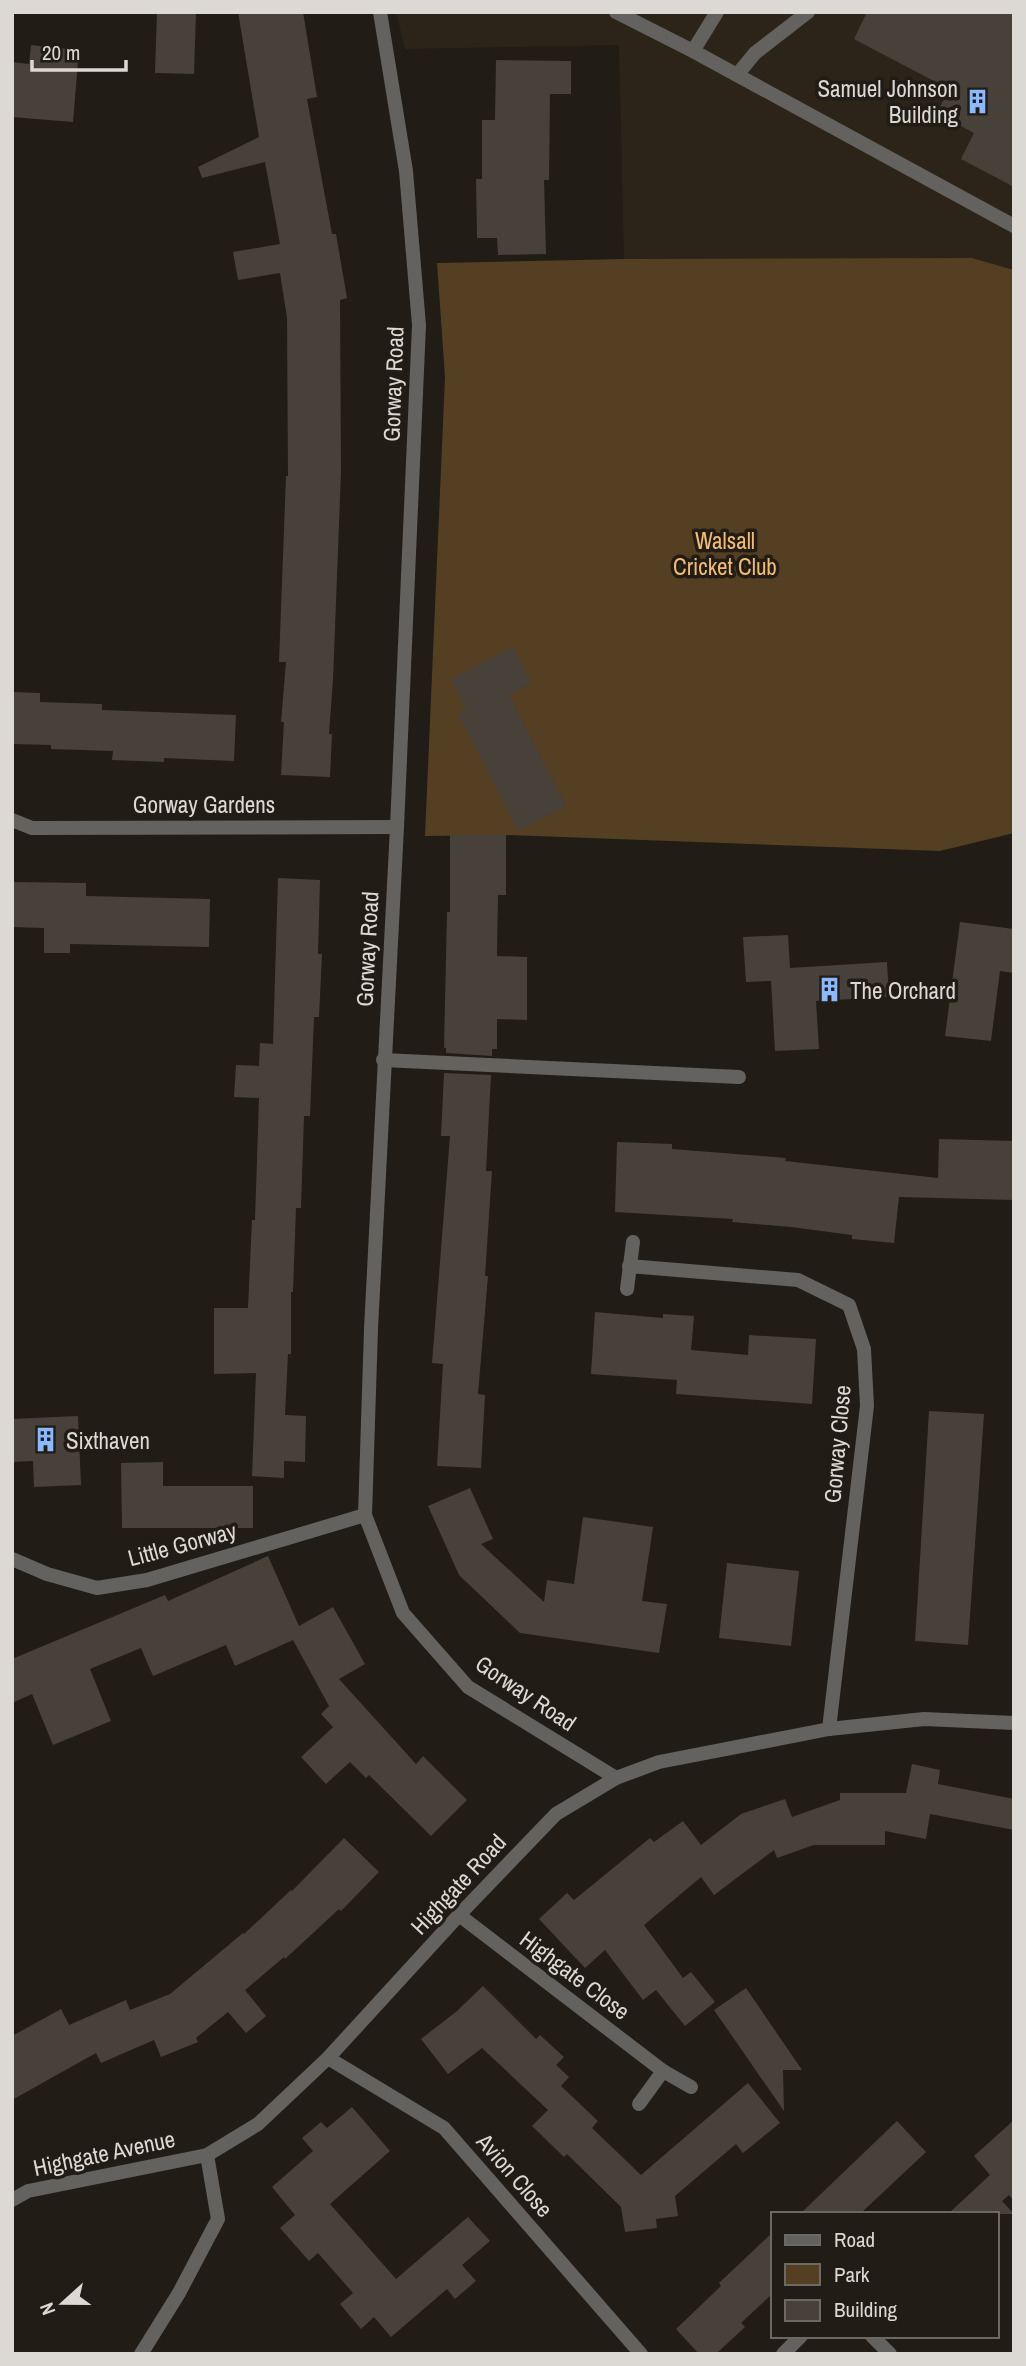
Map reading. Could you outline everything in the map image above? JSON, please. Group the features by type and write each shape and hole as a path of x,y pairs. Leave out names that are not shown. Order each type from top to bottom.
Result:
{"street":[{"name":"Gorway Road","path":"380,12 406,171 419,325 397,827 370,1329 365,1515 403,1613 468,1687 615,1778"},
{"path":"616,12 694,51 1014,226"},
{"path":"694,51 717,12"},
{"path":"737,75 755,54 808,12"},
{"name":"Gorway Gardens","path":"12,820 32,828 397,827"},
{"path":"383,1060 739,1077"},
{"path":"627,1289 633,1242"},
{"name":"Gorway Close","path":"629,1266 798,1280 849,1305 864,1349 867,1406 829,1729"},
{"name":"Little Gorway","path":"12,1559 47,1574 97,1588 147,1580 365,1515"},
{"name":"Highgate Road","path":"207,2155 258,2124 328,2058 556,1814 615,1778 659,1762 829,1729 924,1719 1014,1723"},
{"name":"Highgate Close","path":"459,1915 663,2071 691,2087"},
{"name":"Avion Close","path":"328,2058 444,2127 641,2354"},
{"path":"639,2104 663,2071"},
{"path":"141,2354 218,2219 207,2155"},
{"name":"Highgate Avenue","path":"12,2200 28,2191 207,2155"},
{"path":"783,2354 799,2338"},
{"path":"874,2338 890,2354"}],"shaded area":[{"path":"396,12 1014,12 1014,270 972,258 624,259 619,45 405,49"}],"green space":[{"name":"Walsall Cricket Club","path":"972,258 1014,270 1014,833 940,851 506,835 425,836 445,377 437,263 624,259"}],"building":[{"path":"157,12 196,12 194,74 155,73"},
{"path":"238,12 303,12 317,97 307,99 347,298 340,300 341,472 329,734 332,734 330,777 281,775 284,722 281,722 286,662 279,662 288,476 287,318 280,273 238,280 233,252 280,244 265,162 202,178 198,167 259,137"},
{"name":"Samuel Johnson Building","path":"867,12 1014,12 1014,187 961,159 974,133 937,113 949,89 854,39"},
{"path":"31,45 79,50 73,122 12,117 12,62 29,64"},
{"path":"496,60 571,61 571,94 550,94 549,180 544,180 546,254 498,255 497,238 477,238 476,179 482,179 482,120 495,120"},
{"path":"513,647 531,683 509,695 566,806 518,831 457,713 466,709 451,679"},
{"path":"12,692 40,693 40,702 102,704 102,710 236,715 234,761 164,758 164,762 112,760 113,751 51,749 51,745 12,744"},
{"path":"450,835 506,835 506,895 498,895 497,956 527,957 527,1020 497,1019 497,1049 492,1049 492,1056 446,1053 444,1048 447,912 450,912"},
{"path":"278,878 320,880 318,954 322,954 319,1017 314,1017 310,1116 304,1116 301,1208 296,1208 291,1292 291,1354 288,1354 285,1415 306,1416 305,1462 284,1461 284,1478 252,1476 256,1373 214,1374 214,1308 248,1308 252,1220 255,1220 259,1098 234,1097 236,1065 259,1066 260,1043 273,1044"},
{"path":"12,882 86,883 86,896 210,899 209,947 70,944 70,953 44,953 44,928 12,927"},
{"path":"960,922 1014,929 1014,973 1000,971 991,1041 945,1036"},
{"name":"The Orchard","path":"788,935 790,968 887,962 889,997 816,1001 819,1049 775,1051 771,981 746,982 743,937"},
{"path":"444,1073 491,1075 486,1171 492,1171 485,1276 488,1276 478,1394 485,1395 481,1468 437,1466 443,1364 432,1363 450,1136 441,1136"},
{"path":"939,1139 1014,1141 1014,1200 899,1197 894,1243 852,1239 852,1235 791,1227 732,1222 733,1219 615,1212 617,1142 672,1144 672,1149 786,1158 785,1161 938,1178"},
{"path":"595,1312 663,1318 663,1314 694,1316 691,1350 748,1355 749,1335 816,1339 812,1404 676,1394 677,1380 591,1374"},
{"path":"929,1411 984,1414 968,1645 915,1641"},
{"name":"Sixthaven","path":"78,1416 81,1485 34,1487 33,1461 12,1462 12,1419"},
{"path":"163,1462 163,1486 253,1486 253,1528 122,1528 121,1463"},
{"path":"470,1488 493,1539 481,1544 544,1602 547,1580 574,1584 583,1517 653,1527 642,1601 667,1604 659,1653 520,1633 459,1575 428,1506"},
{"path":"268,1556 299,1626 333,1607 365,1664 339,1679 416,1764 423,1756 467,1800 431,1836 369,1775 366,1778 350,1762 326,1784 301,1757 333,1727 321,1714 329,1706 293,1640 235,1666 226,1645 153,1676 141,1648 90,1669 111,1721 53,1745 32,1694 12,1703 12,1659 165,1595 168,1601"},
{"path":"727,1563 799,1571 791,1646 719,1638"},
{"path":"912,1764 940,1770 938,1784 1014,1799 1014,1830 930,1814 926,1839 885,1831 885,1845 814,1845 777,1858 774,1850 714,1895 701,1877 644,1925 683,1978 691,1972 715,2002 685,2026 656,1990 643,2000 605,1950 585,1968 539,1919 567,1893 574,1900 650,1838 654,1842 683,1821 701,1845 741,1814 785,1799 792,1817 840,1800 840,1793 906,1793"},
{"path":"344,1838 379,1872 341,1911 339,1909 285,1959 284,1957 245,1990 266,2016 246,2033 228,2012 196,2038 198,2042 161,2057 154,2040 101,2063 96,2053 12,2100 12,2036 61,2009 69,2025 126,2000 130,2010 170,1994 292,1891"},
{"path":"483,1986 536,2039 540,2035 564,2057 556,2065 569,2077 561,2086 598,2121 592,2128 641,2175 748,2083 780,2123 743,2153 736,2144 675,2196 678,2216 656,2219 657,2228 625,2232 621,2207 567,2154 564,2157 532,2126 548,2110 482,2048 448,2074 421,2039 457,2011"},
{"path":"746,1988 802,2070 783,2070 784,2111 714,2010"},
{"path":"352,2107 390,2151 330,2204 396,2279 468,2217 490,2241 462,2265 476,2281 455,2299 447,2289 391,2337 374,2317 361,2329 340,2304 353,2293 318,2253 309,2261 280,2228 295,2215 272,2187 313,2151 302,2138 321,2122 327,2128"},
{"path":"1014,2120 1014,2201 1009,2195 1002,2201 1014,2214 950,2212 990,2175 974,2156"},
{"path":"897,2121 926,2152 862,2212 802,2212"},
{"path":"771,2234 771,2295 741,2323 745,2327 716,2354 699,2354 676,2329 721,2286 719,2283"}],"place":[{"name":"Samuel Johnson Building","path":"978,101"},
{"name":"The Orchard","path":"830,990"},
{"name":"Sixthaven","path":"46,1440"}]}
